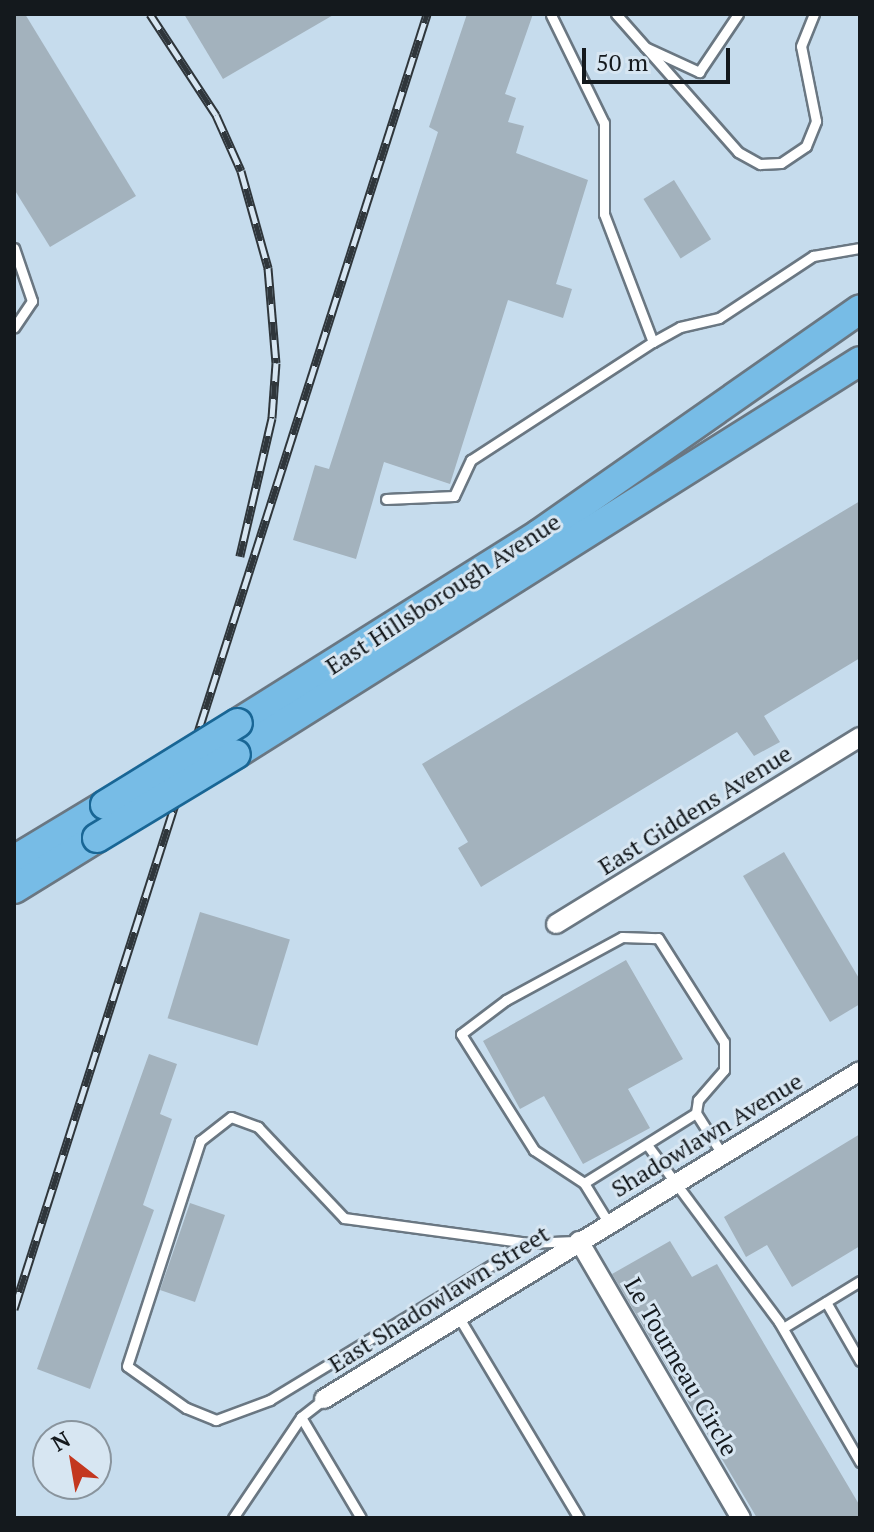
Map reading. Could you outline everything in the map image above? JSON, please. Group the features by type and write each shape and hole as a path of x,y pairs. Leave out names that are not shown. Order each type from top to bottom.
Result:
{"main road":[{"name":"East Hillsborough Avenue","path":"14,860 527,542 860,309"},
{"name":"East Hillsborough Avenue","path":"14,889 236,754 860,361"}],"street":[{"name":"East Giddens Avenue","path":"556,924 860,737"},
{"name":"Shadowlawn Avenue","path":"579,1241 860,1071"},
{"name":"East Shadowlawn Street","path":"324,1399 579,1241"},
{"name":"Le Tourneau Circle","path":"579,1241 741,1518"}],"lane":[{"path":"616,14 638,44 738,152 760,164 781,163 806,146 816,121 801,46 814,14"},
{"path":"638,44 699,72 738,14"},
{"path":"551,15 604,123 604,214 653,342"},
{"path":"14,248 32,301 14,328"},
{"path":"386,499 454,496 471,460 653,342 680,327 719,318 813,256 860,248"},
{"path":"608,1222 584,1183 534,1150 461,1034 506,1000 622,937 658,938 724,1042 724,1070 698,1100 696,1113 722,1154"},
{"path":"584,1183 648,1146 696,1113"},
{"path":"528,1243 270,1400 216,1420 186,1408 127,1366 200,1141 231,1117 258,1127 344,1218 528,1243 579,1241"},
{"path":"648,1146 783,1328 860,1462"},
{"path":"783,1328 860,1281"},
{"path":"826,1302 860,1361"},
{"path":"458,1316 579,1518"},
{"path":"233,1518 301,1417 324,1399"},
{"path":"301,1417 361,1518"}],"shaded area":[{"path":"14,14 860,14 860,1518 14,1518"}],"building":[{"path":"14,14 25,14 136,196 50,247 14,189"},
{"path":"184,14 335,14 223,79"},
{"path":"467,14 533,14 505,94 516,98 508,122 524,126 516,153 588,180 556,284 572,289 563,318 508,300 450,484 384,462 356,559 293,540 315,465 329,469 438,132 429,127"},
{"path":"674,180 711,239 681,258 643,199"},
{"path":"860,501 860,658 764,716 780,742 754,756 737,732 481,887 458,848 468,842 422,764"},
{"path":"784,852 860,980 860,1004 830,1022 743,876"},
{"path":"200,912 290,939 257,1046 168,1018"},
{"path":"626,960 683,1059 628,1089 650,1128 583,1164 544,1096 520,1109 483,1041"},
{"path":"149,1054 177,1064 160,1114 172,1119 143,1205 154,1210 90,1389 37,1369"},
{"path":"860,1134 860,1246 792,1287 767,1245 746,1257 724,1217"},
{"path":"190,1203 225,1215 195,1302 160,1290"},
{"path":"670,1241 692,1277 717,1264 860,1506 860,1518 757,1518 612,1274"}],"railway":[{"path":"150,14 216,115 241,171 268,268 276,363 272,418 240,556"},
{"path":"14,1309 427,14"}]}
